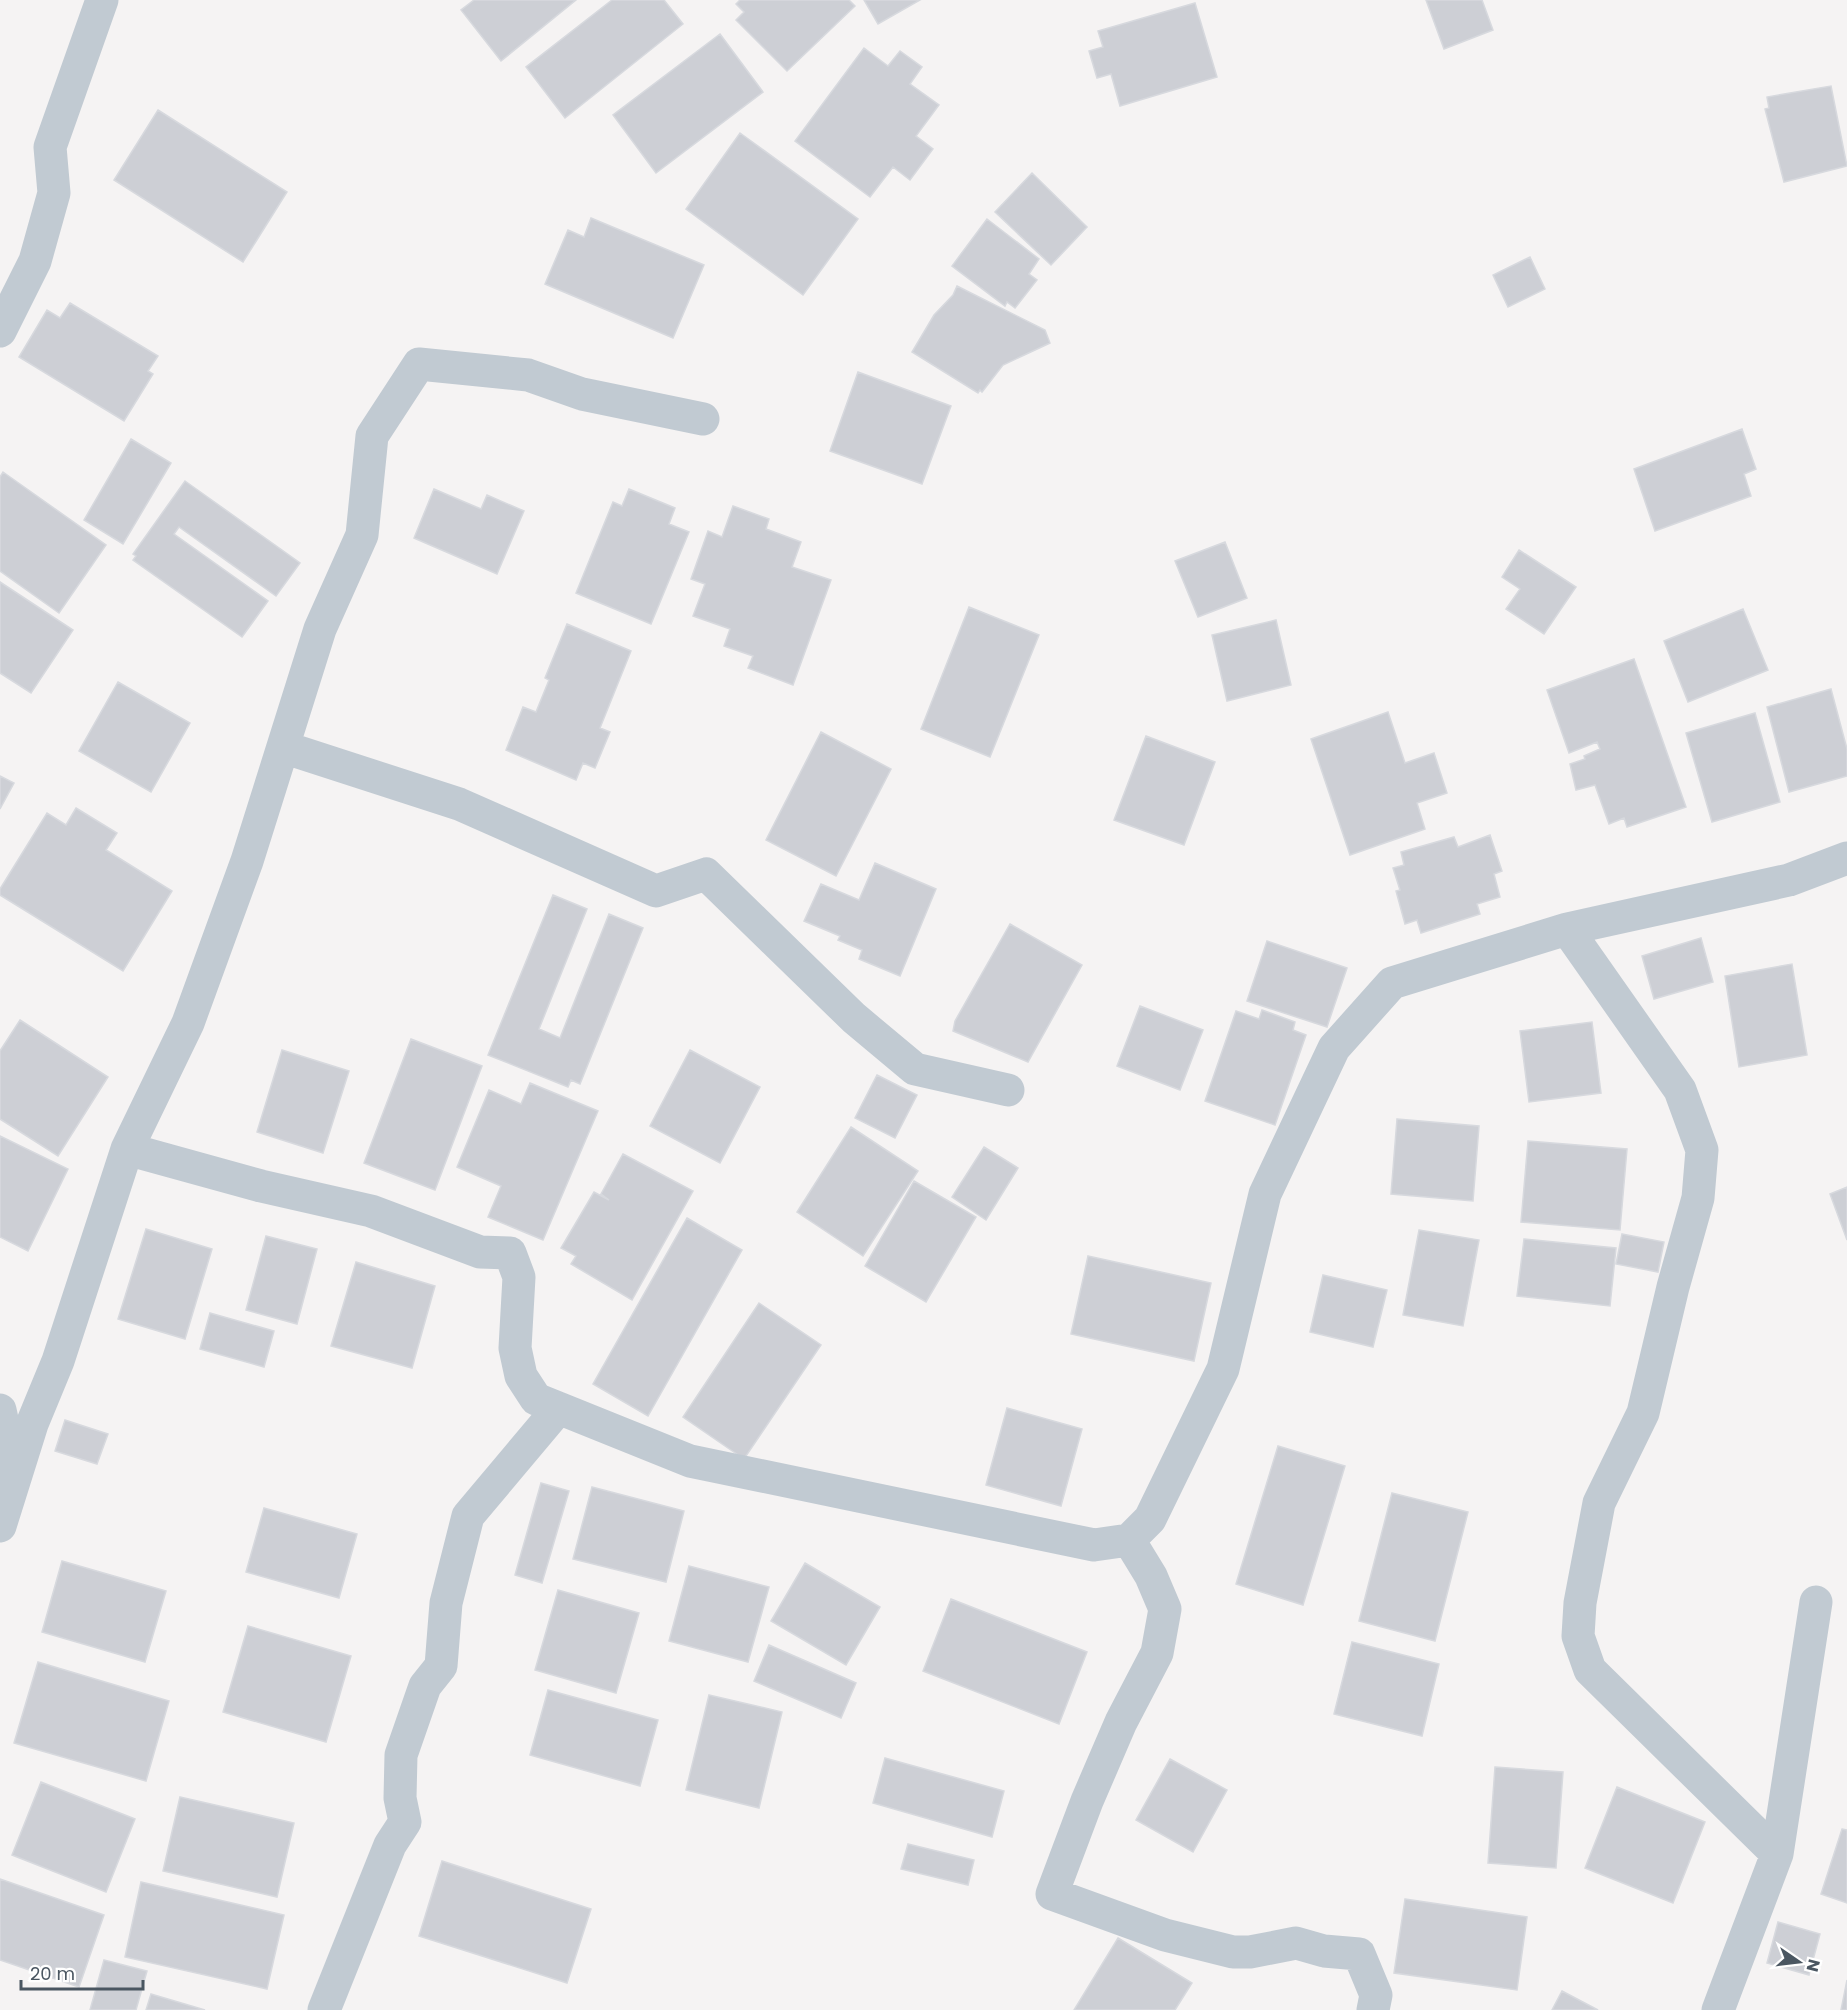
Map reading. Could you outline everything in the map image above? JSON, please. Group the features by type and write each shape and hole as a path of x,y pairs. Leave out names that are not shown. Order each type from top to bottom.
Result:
{"street":[{"path":"0,331 34,261 54,193 50,147 102,0"},
{"path":"0,1526 32,1424 58,1361 127,1149 188,1023 247,861 320,629 362,535 372,436 419,364 528,375 582,394 703,419"},
{"path":"283,747 459,804 656,891 706,874 855,1018 915,1069 1008,1090"},
{"path":"127,1149 261,1185 371,1211 480,1252 510,1252 519,1277 515,1348 521,1376 536,1400 690,1461 1094,1545 1129,1540 1150,1519 1223,1369 1265,1194 1334,1048 1392,983 1567,929 1789,880 1847,858"},
{"path":"1567,929 1680,1090 1702,1150 1698,1198 1642,1413 1599,1503 1580,1603 1578,1636 1590,1670 1777,1854"},
{"path":"324,2010 390,1845 405,1822 400,1798 401,1755 424,1686 441,1666 446,1603 468,1516 558,1409"},
{"path":"0,1410 15,1480"},
{"path":"1129,1540 1151,1576 1165,1609 1157,1653 1117,1731 1070,1844 1052,1894 1165,1935 1233,1952 1250,1952 1296,1943 1324,1951 1359,1954 1376,1995 1373,2010"},
{"path":"1718,2010 1777,1854 1816,1602"}],"building":[{"path":"474,0 576,0 501,61 461,10"},
{"path":"612,0 664,0 683,24 565,118 526,67"},
{"path":"740,0 849,0 855,6 787,71 736,20 744,12 736,4"},
{"path":"864,0 920,0 878,24"},
{"path":"1426,0 1482,0 1493,30 1444,49"},
{"path":"1195,3 1217,77 1120,106 1111,74 1097,78 1089,51 1103,47 1098,31"},
{"path":"720,34 763,92 656,173 613,115"},
{"path":"864,48 888,66 900,51 922,67 910,84 939,105 916,136 933,149 910,180 893,167 870,197 795,141"},
{"path":"1831,86 1847,166 1784,182 1765,109 1769,108 1767,97"},
{"path":"158,110 287,192 243,262 114,180"},
{"path":"740,133 858,219 803,295 686,209"},
{"path":"1032,173 1087,227 1051,265 995,212"},
{"path":"591,218 704,265 673,338 545,284 568,230 584,237"},
{"path":"987,219 1039,259 1029,274 1037,280 1015,308 1007,302 1005,306 952,266"},
{"path":"1530,257 1545,289 1508,307 1493,275"},
{"path":"957,286 1045,330 1050,343 1003,365 982,392 980,390 978,393 912,352 934,315 953,295"},
{"path":"70,303 158,356 148,371 153,374 124,421 19,357 47,310 60,318"},
{"path":"858,372 951,406 922,484 830,451"},
{"path":"1742,429 1756,469 1744,474 1751,496 1655,531 1634,469"},
{"path":"131,439 171,463 123,544 84,520"},
{"path":"3,472 106,545 59,613 0,571 0,477"},
{"path":"185,481 300,563 276,596 179,527 174,534 268,601 242,637 133,560 136,556 133,554"},
{"path":"434,489 481,509 487,495 524,511 497,574 414,538"},
{"path":"629,489 675,508 669,524 689,532 651,624 576,593 613,502 622,506"},
{"path":"733,506 769,519 766,529 801,542 792,567 831,580 793,685 748,668 753,656 724,646 730,629 693,616 705,584 691,579 708,531 722,537"},
{"path":"1225,542 1247,598 1198,617 1175,561"},
{"path":"1519,550 1576,587 1544,634 1506,609 1520,589 1502,577"},
{"path":"0,582 73,630 31,693 0,673"},
{"path":"969,607 1039,635 990,757 921,729"},
{"path":"1743,609 1768,670 1688,702 1664,641"},
{"path":"1276,620 1291,685 1227,701 1212,635"},
{"path":"567,624 631,651 600,728 610,732 595,768 583,763 576,780 506,750 523,707 536,712 549,680 545,678"},
{"path":"1634,659 1686,807 1627,827 1624,818 1609,824 1595,785 1576,790 1570,764 1585,759 1584,756 1600,749 1597,742 1569,753 1547,690"},
{"path":"118,682 190,723 151,792 79,751"},
{"path":"1831,689 1847,749 1847,776 1789,792 1767,707"},
{"path":"1388,712 1405,763 1434,753 1447,793 1417,803 1425,829 1350,855 1311,739"},
{"path":"1755,713 1780,802 1712,822 1686,733"},
{"path":"821,732 891,769 836,876 766,840"},
{"path":"1146,736 1215,762 1184,845 1114,820"},
{"path":"0,776 14,783 0,809"},
{"path":"76,808 117,833 106,850 172,891 123,971 0,895 0,889 47,813 66,825"},
{"path":"1490,835 1502,871 1494,874 1500,897 1477,904 1480,914 1421,933 1417,920 1405,924 1396,891 1400,890 1393,868 1404,865 1401,852 1454,837 1458,847"},
{"path":"875,863 936,889 900,976 859,959 862,950 838,940 840,936 804,921 821,884 859,900"},
{"path":"553,895 587,909 539,1029 560,1038 609,914 643,928 580,1084 571,1080 568,1087 488,1055"},
{"path":"1010,924 1082,965 1028,1062 953,1031 955,1021"},
{"path":"1701,938 1713,982 1654,999 1642,956"},
{"path":"1267,941 1347,968 1327,1027 1247,1001"},
{"path":"1792,964 1807,1055 1739,1067 1725,976"},
{"path":"1140,1006 1203,1030 1180,1090 1117,1066"},
{"path":"1262,1010 1295,1022 1293,1030 1306,1035 1275,1125 1205,1101 1236,1011 1259,1019"},
{"path":"20,1020 108,1077 58,1156 0,1119 0,1051"},
{"path":"1592,1022 1601,1093 1529,1102 1520,1031"},
{"path":"411,1039 482,1066 435,1190 364,1163"},
{"path":"282,1050 349,1071 323,1153 257,1132"},
{"path":"690,1050 760,1087 720,1163 650,1126"},
{"path":"877,1075 917,1095 895,1138 855,1118"},
{"path":"530,1083 598,1111 543,1240 488,1217 501,1186 457,1167 489,1090 521,1104"},
{"path":"1397,1119 1479,1126 1473,1201 1391,1194"},
{"path":"851,1127 918,1171 863,1256 797,1212"},
{"path":"0,1136 68,1169 28,1251 0,1237"},
{"path":"1528,1141 1627,1149 1620,1230 1521,1222"},
{"path":"984,1147 1018,1168 986,1220 952,1197"},
{"path":"623,1154 693,1191 632,1300 571,1264 576,1256 561,1248 594,1192 609,1200 601,1194"},
{"path":"914,1181 976,1217 926,1302 865,1266"},
{"path":"1847,1187 1847,1240 1830,1194"},
{"path":"687,1218 742,1250 648,1416 593,1384"},
{"path":"146,1229 212,1249 185,1339 118,1319"},
{"path":"1419,1230 1479,1240 1463,1326 1403,1315"},
{"path":"1622,1234 1664,1242 1658,1272 1616,1264"},
{"path":"266,1236 317,1249 297,1324 246,1310"},
{"path":"1524,1239 1616,1248 1610,1306 1517,1296"},
{"path":"1088,1256 1211,1283 1194,1361 1071,1334"},
{"path":"356,1262 435,1286 412,1368 331,1346"},
{"path":"1323,1275 1387,1290 1373,1347 1310,1332"},
{"path":"759,1303 821,1345 744,1459 683,1417"},
{"path":"210,1313 274,1331 264,1367 200,1349"},
{"path":"1007,1408 1082,1429 1061,1506 986,1485"},
{"path":"65,1420 108,1434 97,1464 55,1451"},
{"path":"1278,1446 1345,1466 1303,1605 1236,1584"},
{"path":"541,1483 569,1491 542,1583 515,1575"},
{"path":"592,1487 684,1511 666,1582 573,1559"},
{"path":"1392,1493 1468,1512 1435,1641 1359,1621"},
{"path":"264,1508 357,1534 339,1598 246,1572"},
{"path":"62,1561 166,1591 145,1662 42,1632"},
{"path":"805,1563 880,1607 846,1665 771,1621"},
{"path":"689,1566 769,1587 748,1662 669,1641"},
{"path":"558,1590 639,1613 616,1693 535,1670"},
{"path":"951,1599 1087,1652 1059,1724 923,1671"},
{"path":"248,1626 351,1656 326,1742 223,1712"},
{"path":"1352,1642 1439,1664 1422,1736 1334,1714"},
{"path":"769,1645 856,1683 841,1718 754,1681"},
{"path":"38,1662 169,1701 146,1781 14,1743"},
{"path":"548,1690 658,1720 640,1786 530,1755"},
{"path":"709,1695 782,1712 759,1808 686,1790"},
{"path":"885,1758 1004,1791 992,1837 873,1803"},
{"path":"1170,1759 1227,1790 1193,1852 1136,1820"},
{"path":"1495,1767 1563,1772 1556,1868 1488,1863"},
{"path":"41,1782 135,1819 106,1892 12,1855"},
{"path":"1617,1787 1705,1822 1673,1903 1585,1868"},
{"path":"180,1797 294,1823 277,1897 163,1871"},
{"path":"1842,1829 1847,1830 1847,1903 1821,1894"},
{"path":"908,1844 974,1860 968,1885 901,1869"},
{"path":"442,1861 591,1909 567,1983 419,1936"},
{"path":"0,1879 104,1915 79,1987 0,1960"},
{"path":"141,1882 284,1915 267,1989 125,1957"},
{"path":"1405,1899 1527,1917 1517,1990 1394,1973"},
{"path":"1778,1922 1820,1934 1809,1975 1767,1963"},
{"path":"1118,1938 1192,1983 1175,2010 1074,2010"},
{"path":"104,1960 147,1971 136,2010 90,2010"},
{"path":"1847,1980 1847,2010 1841,2010"},
{"path":"1562,1991 1598,2010 1552,2010"},
{"path":"151,1994 205,2010 146,2010"}]}
